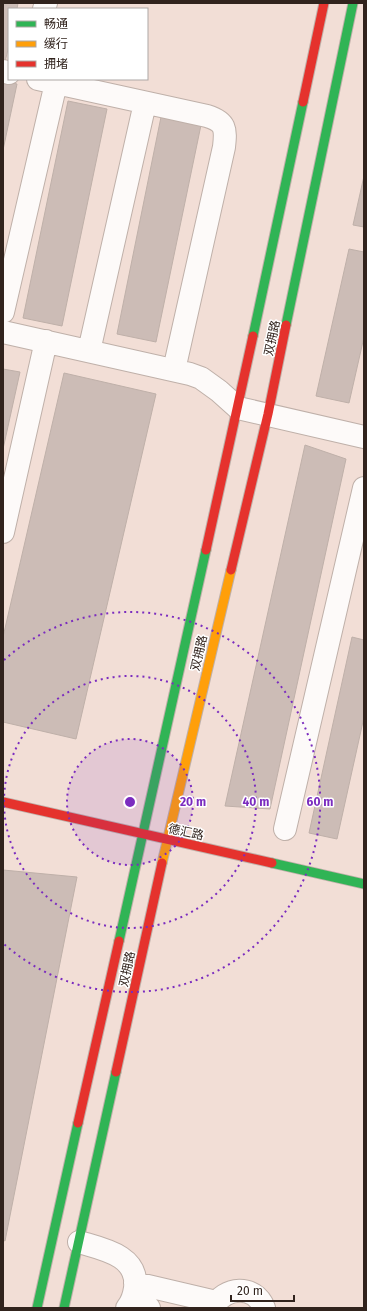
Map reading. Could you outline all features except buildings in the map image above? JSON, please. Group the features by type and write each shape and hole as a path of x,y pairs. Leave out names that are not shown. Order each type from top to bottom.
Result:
{"main road":[{"name":"双拥路","path":"37,1308 144,835 238,408 324,3"},
{"name":"双拥路","path":"64,1308 167,841 268,414 353,3"},
{"name":"德汇路","path":"3,802 167,841 364,884"}],"street":[{"path":"3,312 47,81 217,119 224,126 226,132 224,147 174,370"},
{"path":"89,351 145,103"},
{"path":"3,332 174,370 201,378 219,391 238,408 364,437"},
{"path":"3,532 46,341"},
{"path":"285,829 364,488"},
{"path":"79,1242 113,1252 124,1259 134,1274 136,1307"},
{"path":"135,1283 215,1305 226,1293 240,1290 253,1294 258,1298 264,1308"}],"traffic: fast":[{"path":"286,325 353,3"},
{"path":"253,336 303,102"},
{"path":"119,941 206,550"},
{"path":"272,863 364,884"},
{"path":"64,1308 116,1072"},
{"path":"37,1308 78,1123"}],"traffic: slow":[{"path":"162,863 231,570"}],"traffic: jam":[{"path":"303,102 324,3"},
{"path":"231,570 268,414 286,325"},
{"path":"206,550 253,336"},
{"path":"3,802 272,863"},
{"path":"116,1072 162,863"},
{"path":"78,1123 119,941"}]}
